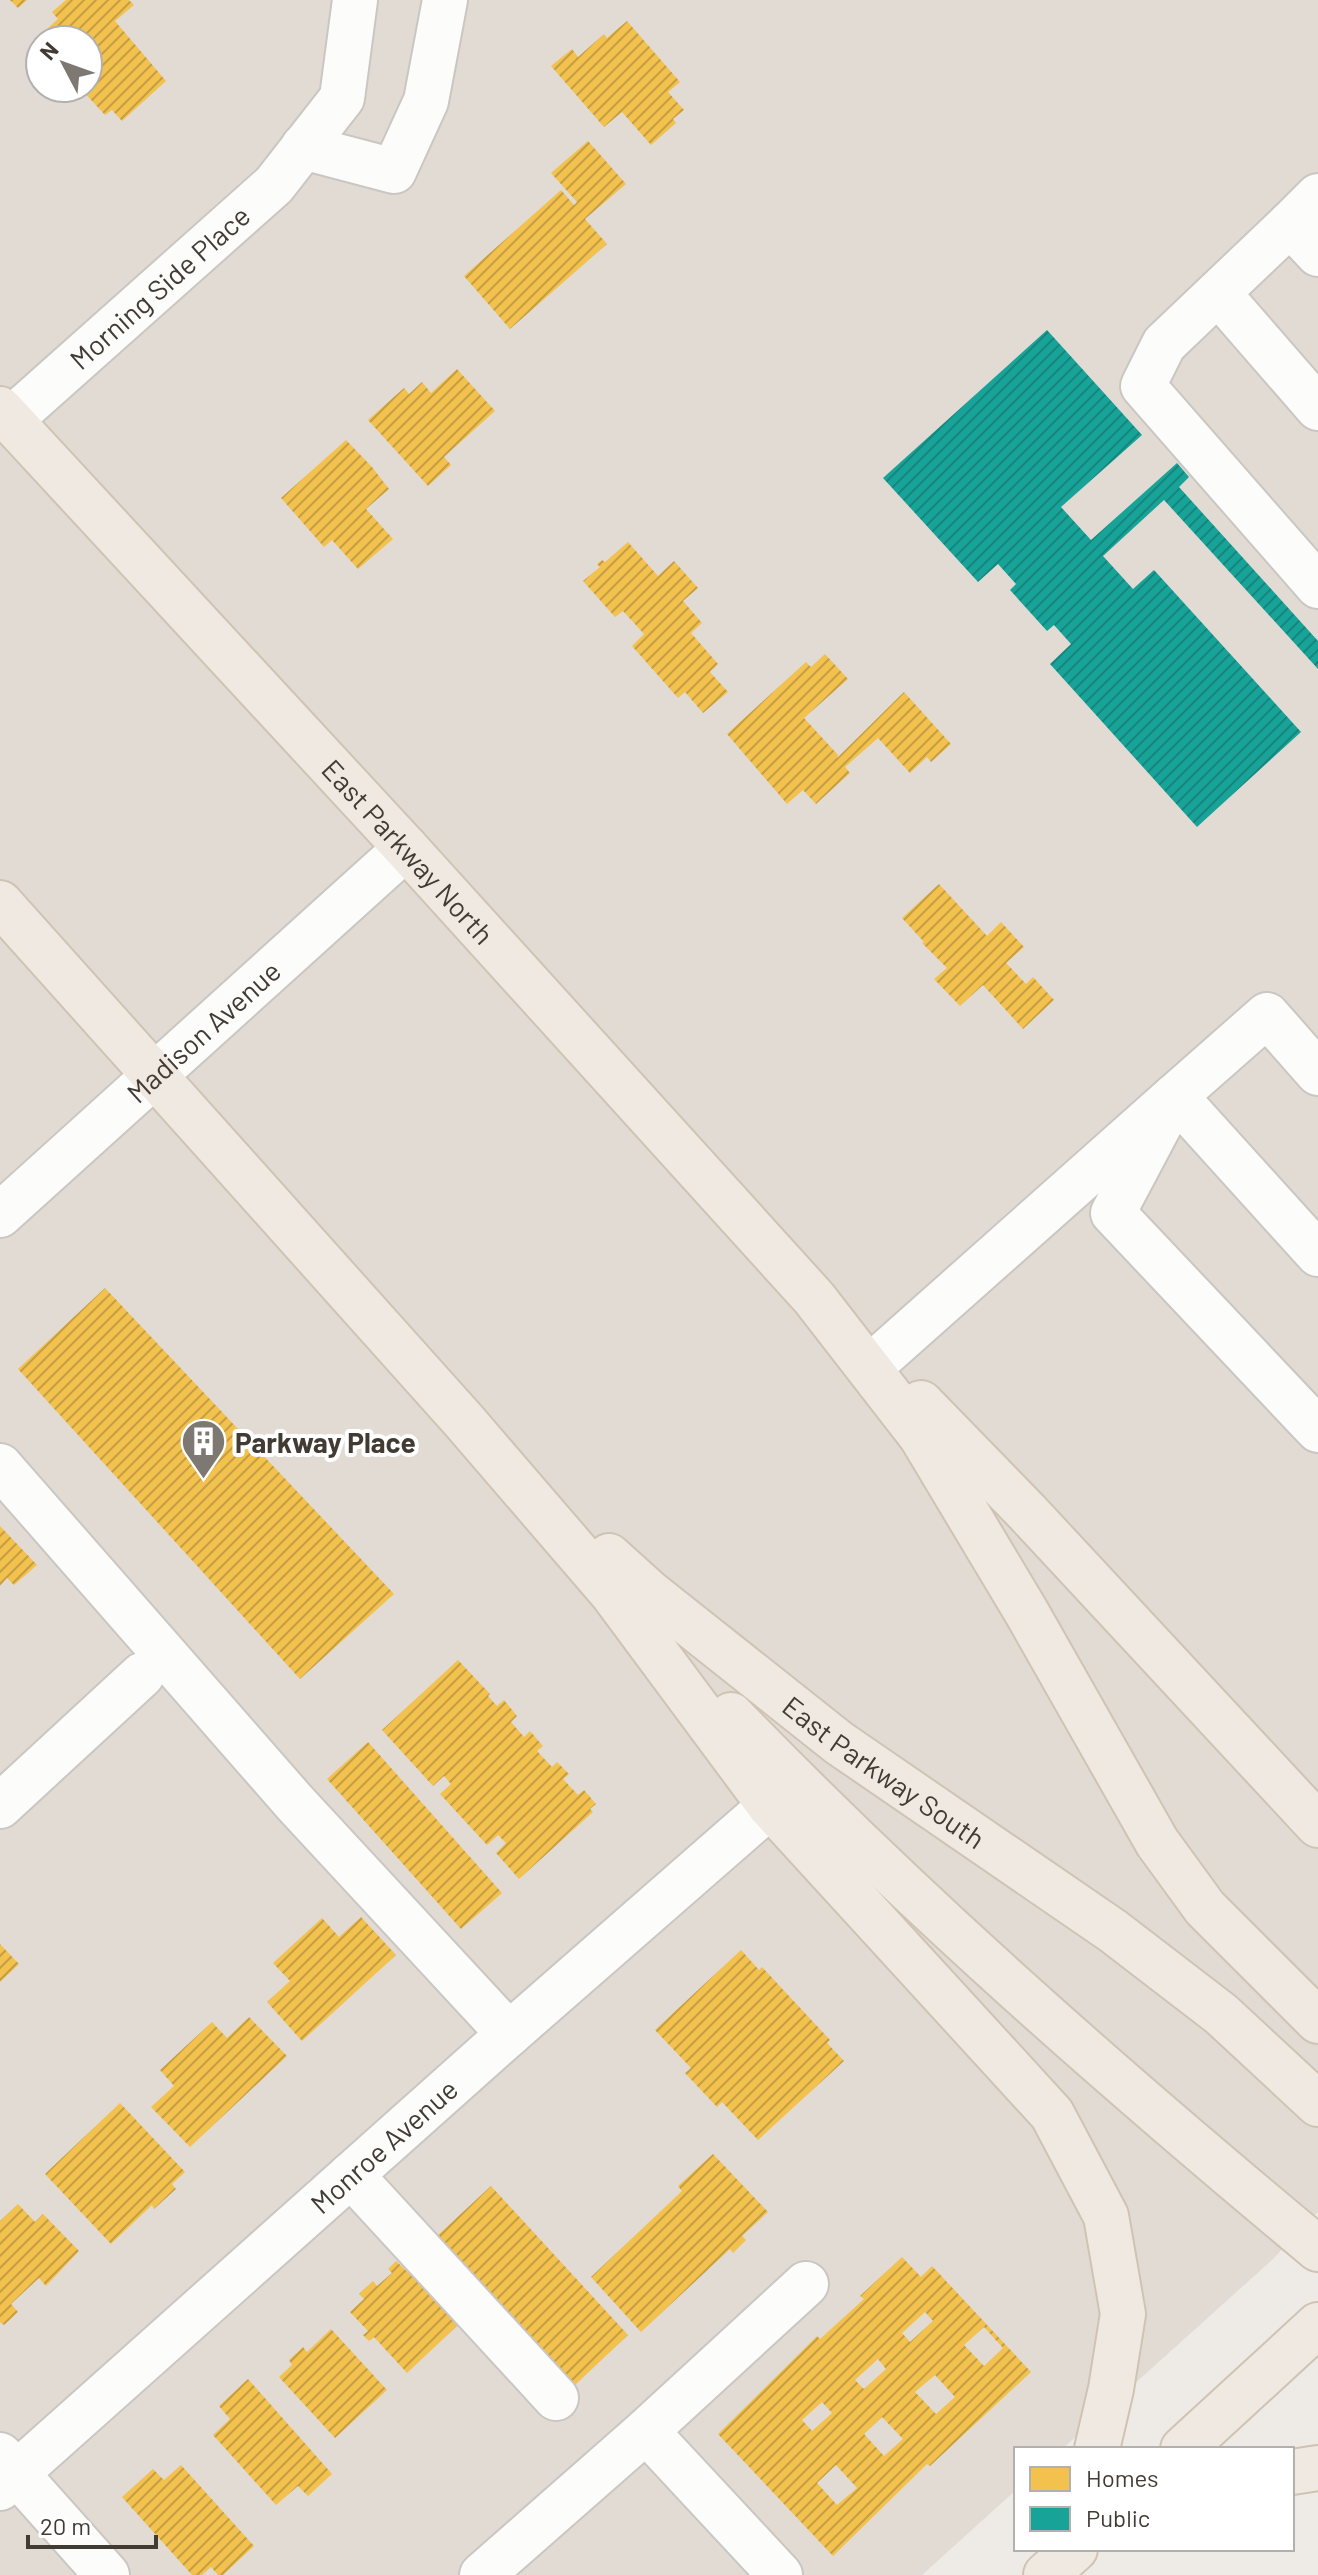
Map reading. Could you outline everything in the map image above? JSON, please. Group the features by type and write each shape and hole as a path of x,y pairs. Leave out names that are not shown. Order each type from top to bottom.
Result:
{"main road":[{"name":"East Parkway North","path":"5,414 406,848 814,1298"},
{"path":"0,903 464,1421 612,1593 783,1769 968,1944 1176,2130 1318,2249"},
{"path":"814,1298 879,1359 1027,1512 1312,1816"},
{"path":"814,1298 921,1436 1027,1613 1157,1842 1205,1908 1318,2021"},
{"name":"East Parkway South","path":"464,1421 650,1593 839,1743 1113,1931 1221,2014 1318,2104"},
{"path":"612,1593 770,1806 1052,2114 1106,2216 1123,2314 1097,2447"},
{"path":"1185,2447 1318,2325"},
{"path":"1294,2472 1318,2468"},
{"path":"1044,2575 1053,2551"},
{"path":"1044,2575 1073,2551"}],"street":[{"name":"Morning Side Place","path":"5,414 274,185 342,98 355,0"},
{"path":"303,147 394,171 426,101 445,0"},
{"path":"1309,225 1218,293 1164,344 1143,386 1318,586"},
{"path":"1218,293 1318,408"},
{"name":"Madison Avenue","path":"0,1215 406,848"},
{"path":"879,1359 1267,1015 1318,1073"},
{"path":"1175,1096 1318,1254"},
{"path":"1175,1096 1113,1213 1318,1430"},
{"path":"0,1466 295,1803 509,2034"},
{"path":"0,1806 142,1675"},
{"name":"Monroe Avenue","path":"6,2472 351,2175 770,1806"},
{"path":"351,2175 556,2398"},
{"path":"482,2575 646,2431 806,2284"},
{"path":"646,2431 780,2575"},
{"path":"6,2472 107,2575"}],"shaded area":[{"path":"0,0 1318,0 1318,2212 1272,2260 1064,2447 1014,2447 1014,2492 922,2575 0,2575"}],"building: Homes":[{"path":"10,0 27,0 18,8"},
{"path":"66,0 129,0 134,5 115,21 166,81 122,121 112,110 105,115 95,104 104,104 104,24 53,24 58,19 52,12"},
{"path":"627,21 680,82 668,92 684,110 673,119 676,123 651,145 622,112 604,127 551,66 572,49 578,57 604,34 607,38"},
{"path":"588,141 626,184 585,219 607,244 510,329 464,276 561,190 574,205 577,202 551,173"},
{"path":"457,369 495,411 444,457 451,465 428,486 368,420 404,388 409,394 422,382 431,393"},
{"path":"346,440 389,489 366,509 393,539 358,569 332,540 324,547 281,498"},
{"path":"628,542 658,576 674,561 698,588 683,601 702,623 691,633 718,664 710,672 728,692 703,713 685,692 678,698 632,646 644,634 623,611 615,617 583,581 600,567 597,564 602,560 605,562"},
{"path":"825,654 848,679 804,718 838,755 837,758 904,692 951,744 931,762 927,757 910,773 878,738 845,767 850,773 816,804 803,790 787,804 727,734 806,662 811,667"},
{"path":"939,884 987,936 1001,922 1024,947 1006,963 1026,984 1033,977 1054,1000 1023,1029 983,985 960,1006 934,979 947,968 902,918"},
{"name":"Parkway Place","path":"105,1288 394,1594 300,1679 18,1369"},
{"path":"0,1526 37,1565 14,1585 7,1578 0,1586"},
{"path":"458,1660 490,1694 488,1696 497,1706 504,1700 517,1716 511,1722 524,1737 530,1731 543,1746 537,1751 552,1767 557,1762 569,1774 563,1779 578,1795 584,1790 596,1804 590,1809 593,1812 519,1879 496,1853 506,1843 498,1835 487,1845 440,1794 451,1784 444,1776 433,1786 382,1730"},
{"path":"368,1742 502,1893 461,1929 327,1779"},
{"path":"361,1917 396,1955 302,2041 267,2002 290,1981 273,1963 322,1918 339,1937"},
{"path":"0,1944 19,1964 0,1982"},
{"path":"741,1950 759,1970 762,1967 830,2040 827,2043 844,2061 758,2140 722,2102 717,2107 685,2073 691,2068 655,2030"},
{"path":"249,2017 287,2056 190,2147 151,2107 174,2086 160,2070 212,2022 227,2038"},
{"path":"120,2103 185,2172 172,2184 176,2189 154,2209 152,2205 111,2244 45,2174"},
{"path":"713,2154 768,2212 742,2236 746,2240 733,2253 730,2249 641,2332 591,2277 682,2191 678,2186"},
{"path":"491,2186 628,2335 575,2385 437,2236"},
{"path":"18,2204 35,2222 43,2214 79,2251 46,2286 39,2278 11,2304 18,2312 4,2325 0,2322 0,2221"},
{"path":"902,2257 921,2277 932,2266 1031,2372 930,2466 927,2464 833,2556 718,2434 817,2336 820,2339 864,2299 860,2296","holes":["925,2312 933,2321 910,2342 902,2333","984,2327 1003,2348 984,2366 964,2345","878,2359 886,2369 864,2389 855,2380","935,2375 955,2397 936,2414 915,2392","822,2402 832,2413 812,2431 802,2420","882,2417 903,2439 884,2456 864,2434","836,2465 857,2488 837,2505 817,2483"]},
{"path":"396,2261 420,2284 424,2280 429,2285 424,2289 458,2325 407,2373 374,2337 369,2341 363,2335 368,2331 350,2312 364,2299 359,2294 373,2281 377,2286 392,2273 388,2269"},
{"path":"331,2329 387,2390 335,2438 279,2377 292,2365 289,2360 303,2347 307,2352"},
{"path":"248,2379 332,2474 308,2496 298,2486 276,2505 213,2435 230,2419 219,2406"},
{"path":"181,2465 254,2546 223,2575 218,2575 211,2567 202,2575 192,2575 122,2497 153,2469 164,2480"}],"building: Public":[{"path":"1047,330 1142,435 1061,507 1091,540 1177,463 1189,477 1179,487 1318,641 1318,669 1164,500 1103,556 1133,589 1154,570 1301,732 1197,827 1050,664 1071,644 1054,625 1047,631 1010,590 1016,584 998,564 978,582 883,478"}],"place":[{"name":"Parkway Place","path":"204,1481"}]}
